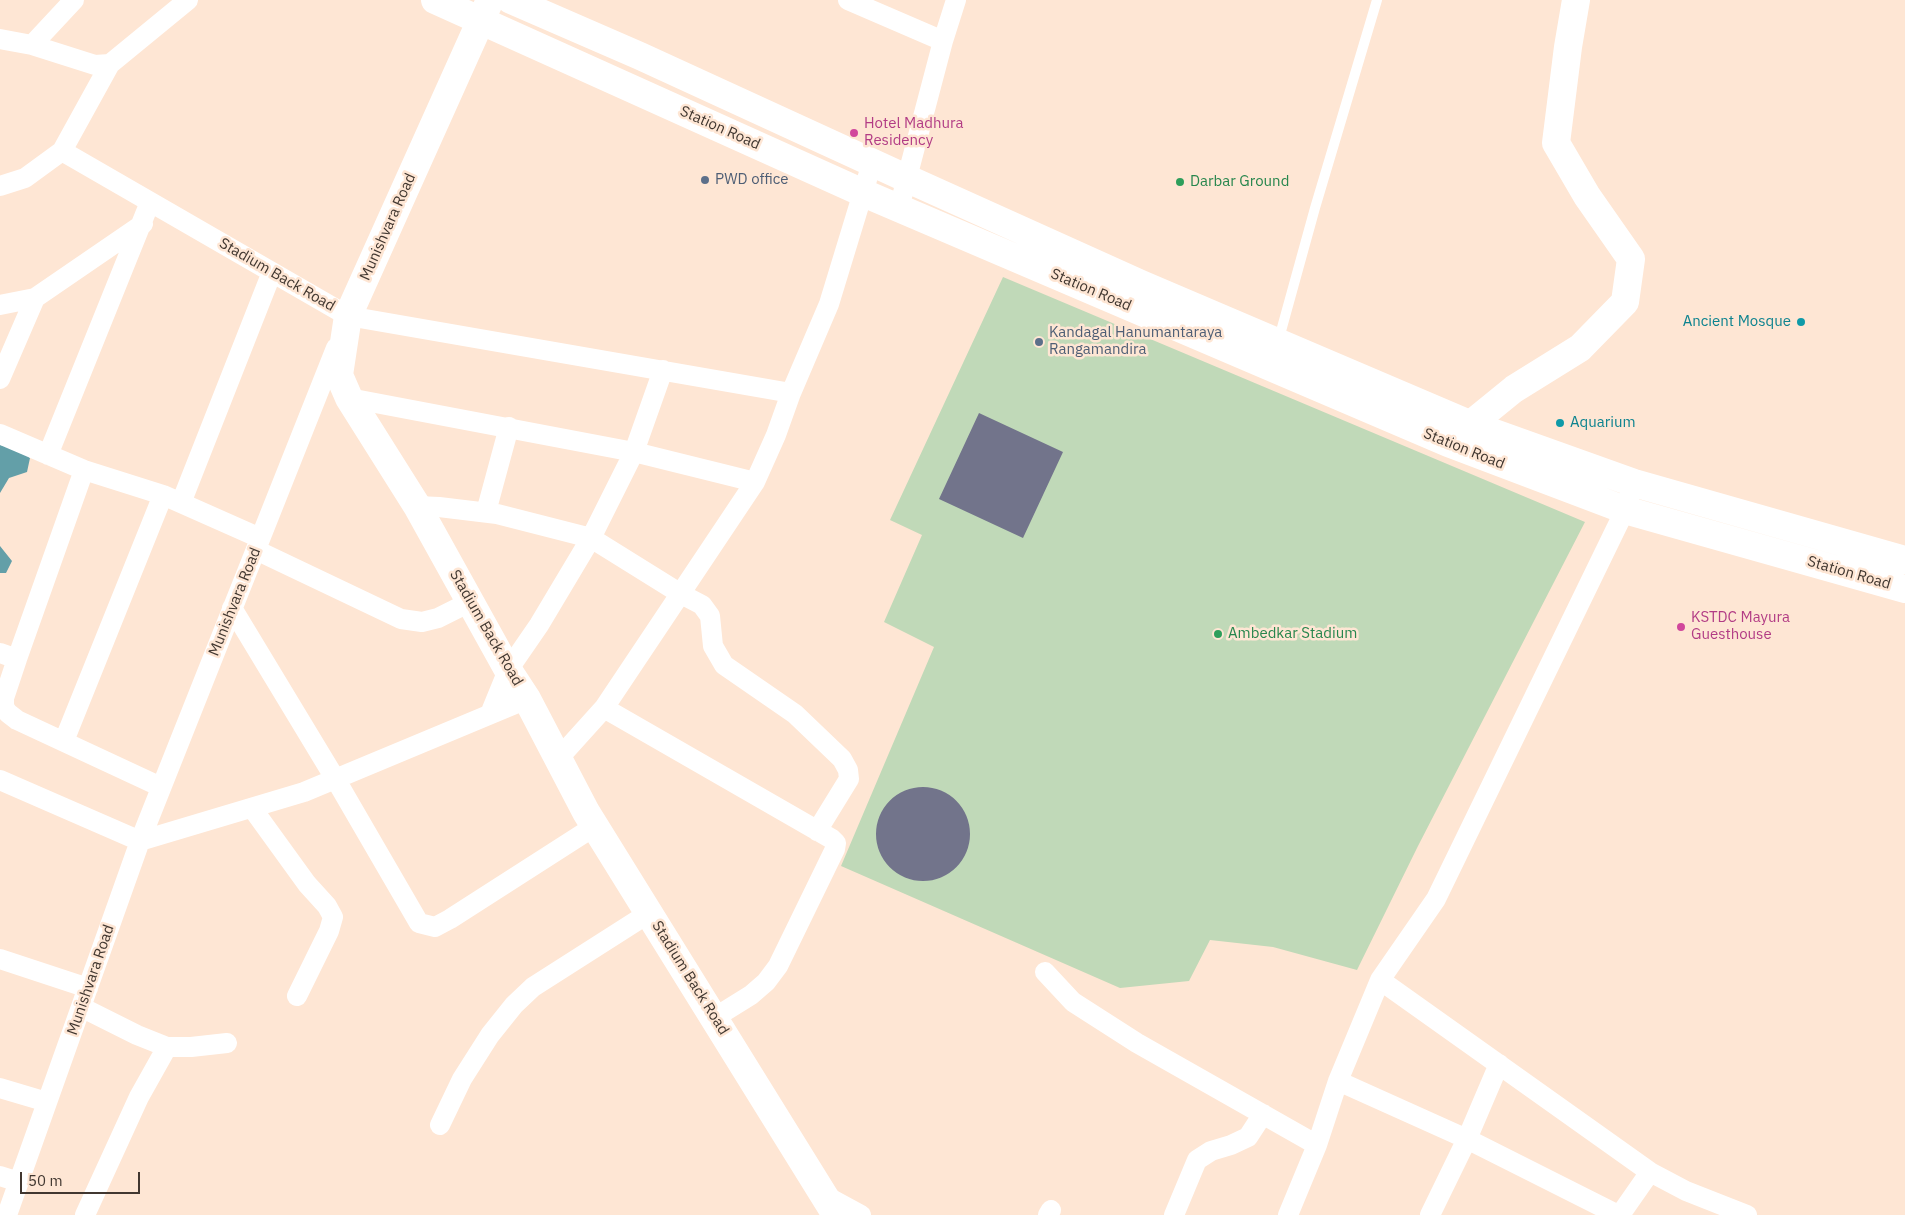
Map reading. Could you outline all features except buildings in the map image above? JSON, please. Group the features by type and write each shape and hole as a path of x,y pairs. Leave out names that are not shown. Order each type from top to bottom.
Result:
{"main road":[{"name":"Station Road","path":"435,0 486,10 861,192 1448,444 1625,510 1905,589"},
{"name":"Station Road","path":"511,0 649,60 908,180 1141,284 1470,424 1634,484 1905,560"},
{"path":"1448,444 1514,389 1580,348 1624,302 1631,259 1588,196 1556,143 1568,46 1576,0"},
{"name":"Munishvara Road","path":"348,316 486,10"},
{"name":"Stadium Back Road","path":"348,316 339,375 349,398 417,506 508,670 527,698 595,826 831,1205"}],"street":[{"path":"32,45 74,0"},
{"path":"0,186 25,178 62,151 110,64 188,0"},
{"path":"848,0 943,41"},
{"path":"899,208 908,180 943,41 956,0"},
{"path":"0,38 32,45 95,65 110,64"},
{"name":"Stadium Back Road","path":"62,151 348,316"},
{"path":"558,759 604,708 755,482 776,435 790,393 829,304 861,192 872,163"},
{"path":"48,455 150,202"},
{"path":"0,305 35,298 141,225 168,212"},
{"path":"181,503 272,272"},
{"path":"0,378 35,298"},
{"path":"348,316 790,393"},
{"name":"Munishvara Road","path":"7,1215 140,841 348,316"},
{"path":"490,714 508,670 540,625 591,538 634,452 663,370"},
{"path":"349,398 634,452 755,482"},
{"path":"364,422 394,406"},
{"path":"486,512 509,427"},
{"path":"0,434 84,470 163,495 181,503 401,619 422,622 438,618 470,602"},
{"path":"84,470 8,656 4,707 8,713 161,787"},
{"path":"1288,1215 1317,1145 1338,1081 1380,980 1436,899 1625,510 1634,484"},
{"path":"64,741 163,495"},
{"path":"417,506 486,512 591,538 702,605 710,616 713,646 724,665 795,714 845,764 848,770 848,779 817,831"},
{"path":"232,608 336,780 419,923 426,926 435,926 450,919 595,826"},
{"path":"0,780 140,841 304,792 527,698"},
{"path":"604,708 836,842 836,849 778,966 766,982 751,995 714,1018"},
{"path":"252,808 307,884 327,906 333,917 329,931 297,996"},
{"path":"440,1125 462,1079 490,1035 514,1006 534,987 649,913"},
{"path":"0,959 88,988"},
{"path":"1045,972 1073,1002 1137,1043 1317,1145"},
{"path":"1380,980 1650,1172 1686,1191 1738,1213"},
{"path":"81,1007 137,1035 167,1047 191,1048 227,1043"},
{"path":"85,1215 135,1105 167,1047"},
{"path":"1430,1215 1467,1139 1499,1064"},
{"path":"1338,1081 1467,1139 1619,1215 1650,1172"},
{"path":"0,1088 47,1102"},
{"path":"1174,1215 1198,1160 1210,1150 1231,1145 1248,1137 1263,1114"},
{"path":"0,1176 19,1182"},
{"path":"831,1205 861,1215"}],"lane":[{"path":"1278,342 1315,208 1378,0"}],"green space":[{"name":"Ambedkar Stadium","path":"1003,277 1585,522 1418,846 1357,970 1273,947 1210,940 1189,981 1120,988 841,866 934,647 884,622 922,535 890,520"}],"water":[{"path":"0,445 19,449 30,458 27,472 9,478 0,493"},
{"path":"0,546 12,561 6,573 0,573"}],"place":[{"name":"Hotel Madhura Residency","path":"854,133"},
{"name":"PWD office","path":"705,180"},
{"name":"Darbar Ground","path":"1180,182"},
{"name":"Ancient Mosque","path":"1801,322"},
{"name":"Kandagal Hanumantaraya Rangamandira","path":"1039,342"},
{"name":"Aquarium","path":"1560,423"},
{"name":"KSTDC Mayura Guesthouse","path":"1681,627"},
{"name":"Ambedkar Stadium","path":"1218,634"}]}
